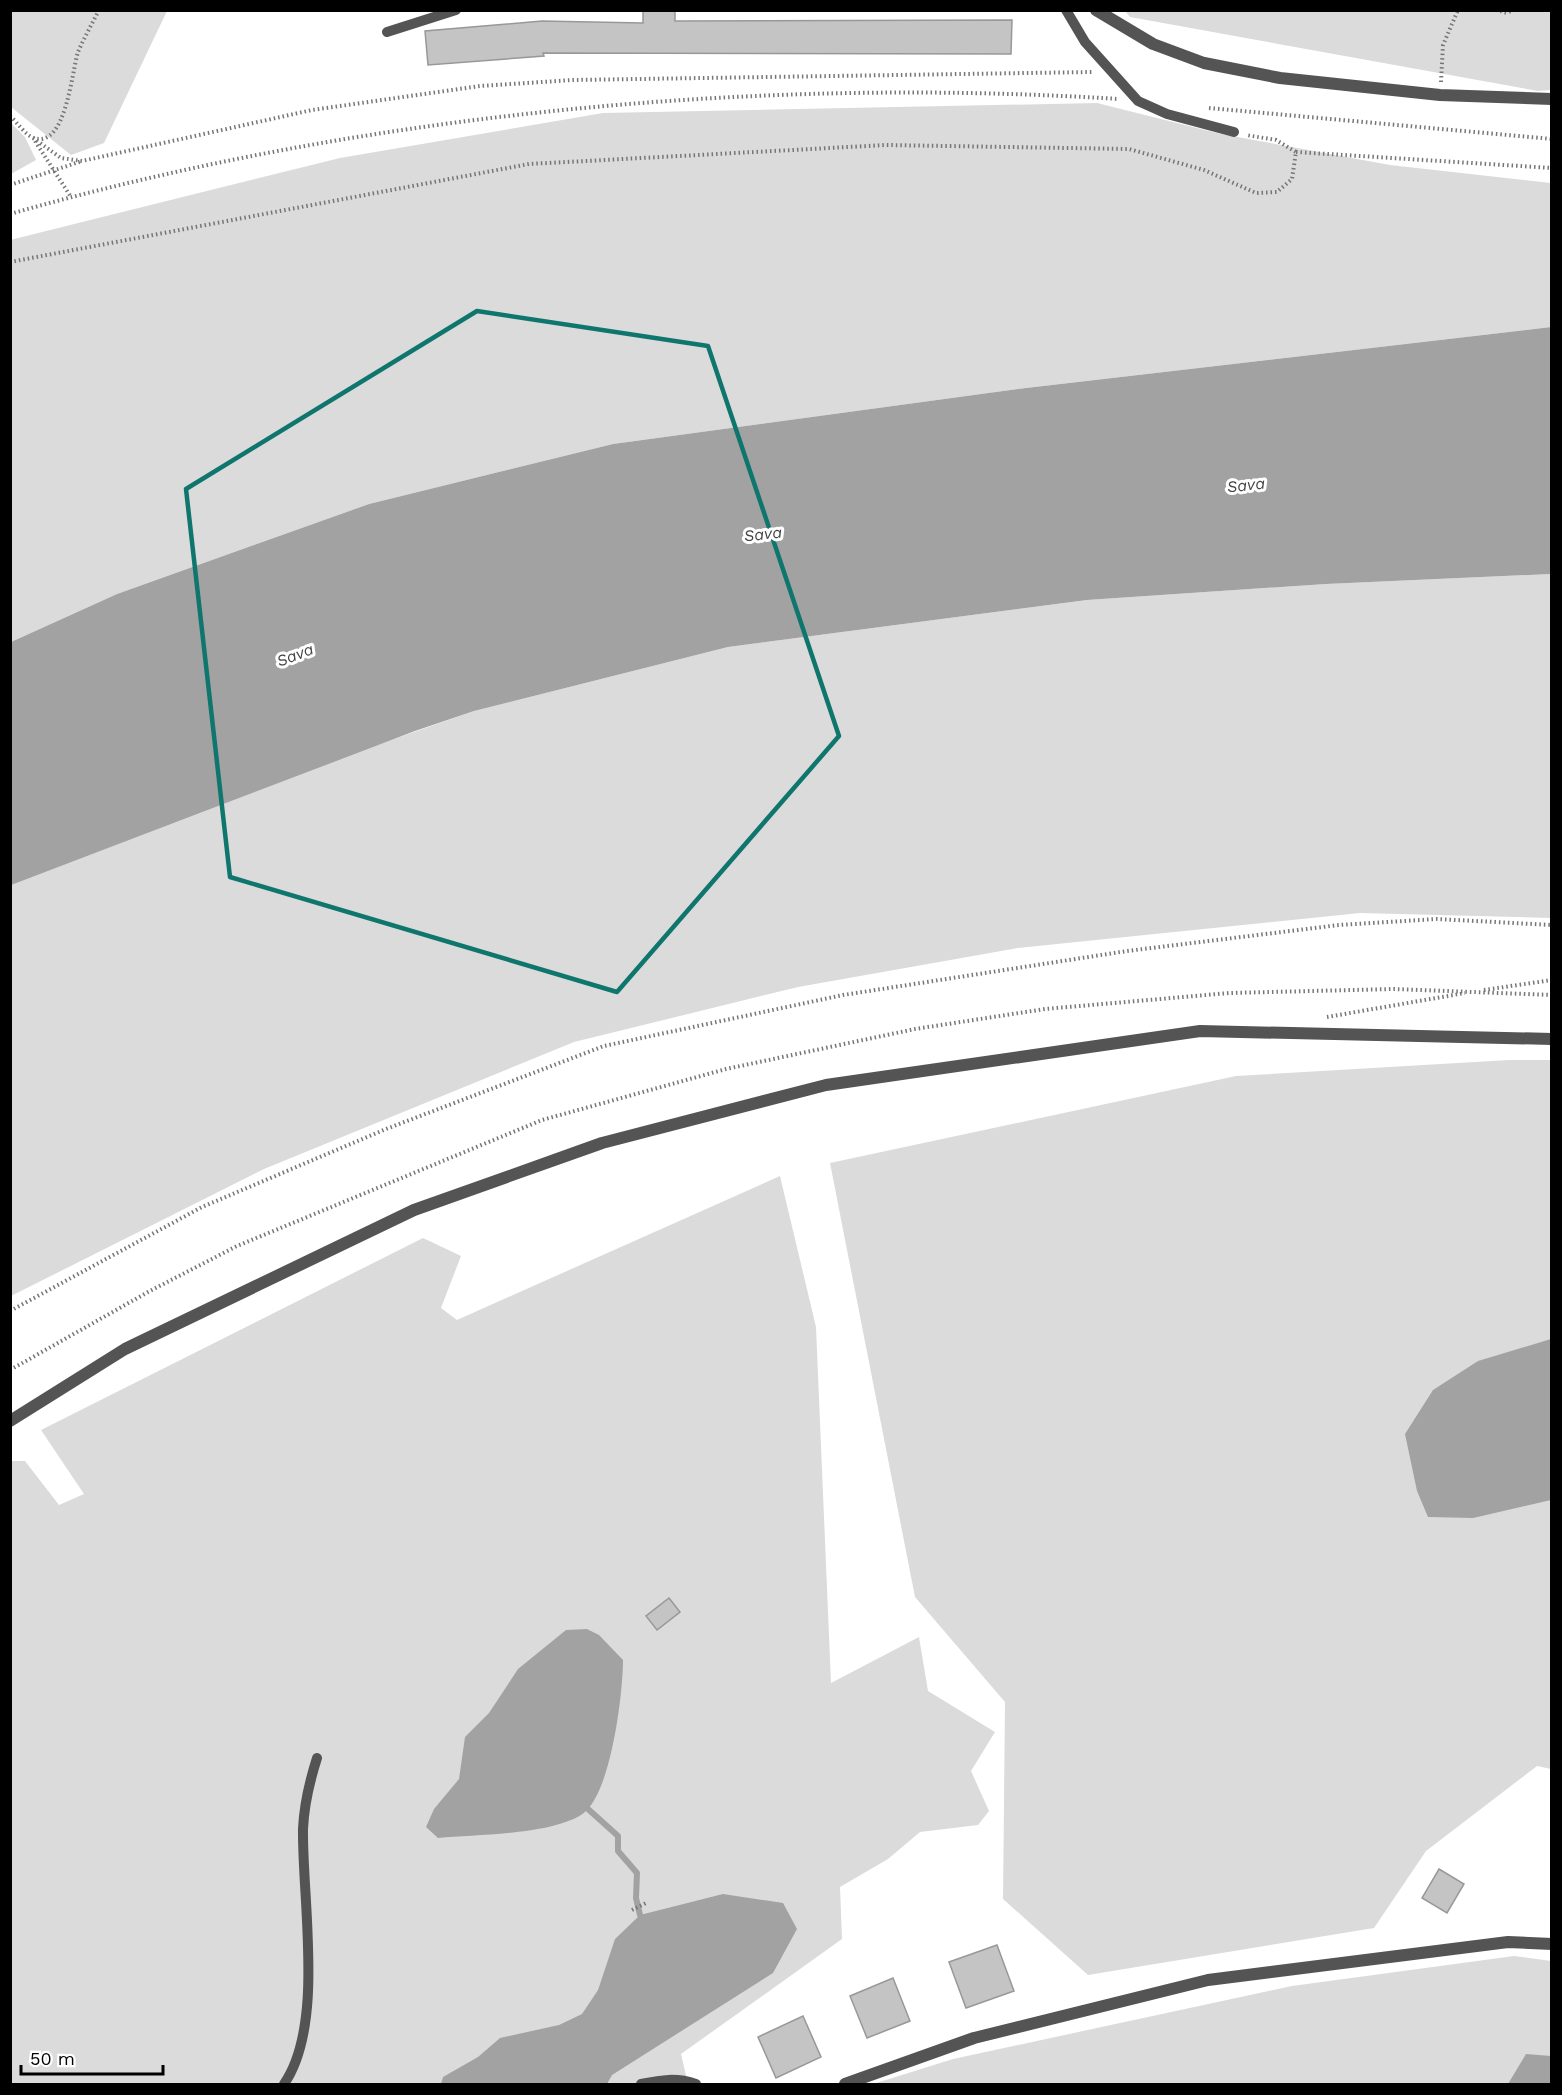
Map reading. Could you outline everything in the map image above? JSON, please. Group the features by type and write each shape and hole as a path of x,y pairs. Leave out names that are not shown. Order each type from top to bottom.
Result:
{"street":[{"path":"1096,10 1153,44 1204,63 1280,78 1440,95 1551,99"},
{"path":"10,1421 125,1349 414,1210 602,1143 826,1085 1200,1031 1551,1039"},
{"path":"845,2085 974,2038 1208,1980 1508,1941 1551,1944"}],"lane":[{"path":"387,32 456,10"},
{"path":"1066,10 1085,42 1138,101 1167,114 1234,132"},
{"path":"284,2085 302,2047 308,2015 303,1827 311,1777 317,1758"},
{"path":"641,2085 663,2079 683,2080 696,2085"}],"path":[{"path":"33,138 42,138 55,131 63,117 78,52 99,10"},
{"path":"1440,95 1443,45 1458,10"},
{"path":"1496,10 1506,13 1513,10"},
{"path":"10,185 82,161 312,110 480,86 573,80 1110,71"},
{"path":"10,214 186,170 328,142 588,108 784,95 937,94 1138,101"},
{"path":"1202,108 1551,139"},
{"path":"10,116 33,138 61,158 82,161"},
{"path":"1234,132 1276,140 1296,152 1551,168"},
{"path":"33,138 71,197"},
{"path":"10,262 529,164 886,145 1128,149 1204,170 1256,193 1277,192 1292,179 1296,152"},
{"path":"10,1311 201,1207 386,1130 604,1046 843,995 1127,951 1339,926 1437,919 1551,925"},
{"path":"1317,1019 1551,980"},
{"path":"632,1910 648,1902"}],"highlighted area":[{"path":"477,311 708,346 839,736 617,992 230,877 186,489"}],"shaded area":[{"path":"10,11 167,11 104,143 71,155 11,107"},
{"path":"1125,11 1551,11 1551,90 1538,91 1130,17"},
{"path":"1097,103 1221,134 1390,165 1551,183 1551,327 1026,388 613,444 369,504 117,594 11,642 10,240 340,158 603,113"},
{"path":"11,123 25,137 36,160 11,174"},
{"path":"1551,574 1551,918 1360,913 1018,948 798,987 574,1042 264,1169 11,1296 10,885 22,879 300,772 474,711 728,647 1087,600 1326,584"},
{"path":"1509,1060 1551,1060 1551,1769 1537,1766 1426,1851 1374,1928 1088,1975 1003,1899 1005,1702 915,1597 830,1163 1236,1076"},
{"path":"780,1176 816,1327 831,1683 919,1637 928,1691 995,1732 971,1771 989,1811 978,1825 920,1832 888,1859 840,1887 842,1939 681,2054 688,2084 11,2084 11,1461 25,1461 59,1505 84,1494 41,1430 423,1238 461,1256 441,1308 457,1320"},
{"path":"1514,1956 1551,1961 1551,2084 873,2084 953,2059 1292,1986"}],"water":[{"name":"Sava","path":"1551,327 1551,574 1326,584 1087,600 728,647 474,711 415,731 11,885 11,642 117,594 369,504 613,444 1026,388"},
{"path":"1551,1339 1551,1500 1473,1518 1428,1517 1417,1491 1405,1434 1433,1390 1478,1361"},
{"path":"587,1629 599,1635 623,1660 621,1696 613,1743 600,1788 591,1805 581,1815 567,1822 532,1830 438,1838 426,1827 434,1809 459,1779 465,1737 489,1713 518,1669 566,1630"},
{"path":"723,1894 783,1903 797,1929 773,1973 612,2075 607,2084 441,2084 443,2077 478,2057 500,2038 559,2025 582,2014 598,1990 615,1939 640,1915"},
{"path":"1526,2054 1551,2056 1551,2084 1508,2084"}],"building":[{"path":"643,10 675,10 675,21 1012,20 1011,54 543,53 544,56 428,65 425,31 542,21 643,23"},
{"path":"669,1598 680,1612 657,1630 646,1616"},
{"path":"1439,1869 1464,1884 1447,1913 1422,1898"},
{"path":"997,1945 1014,1991 966,2008 949,1962"},
{"path":"893,1978 910,2021 867,2038 850,1996"},
{"path":"803,2016 821,2057 776,2078 758,2037"}],"waterway":[{"path":"588,1809 618,1836 618,1851 637,1873 636,1898 640,1915"}]}
